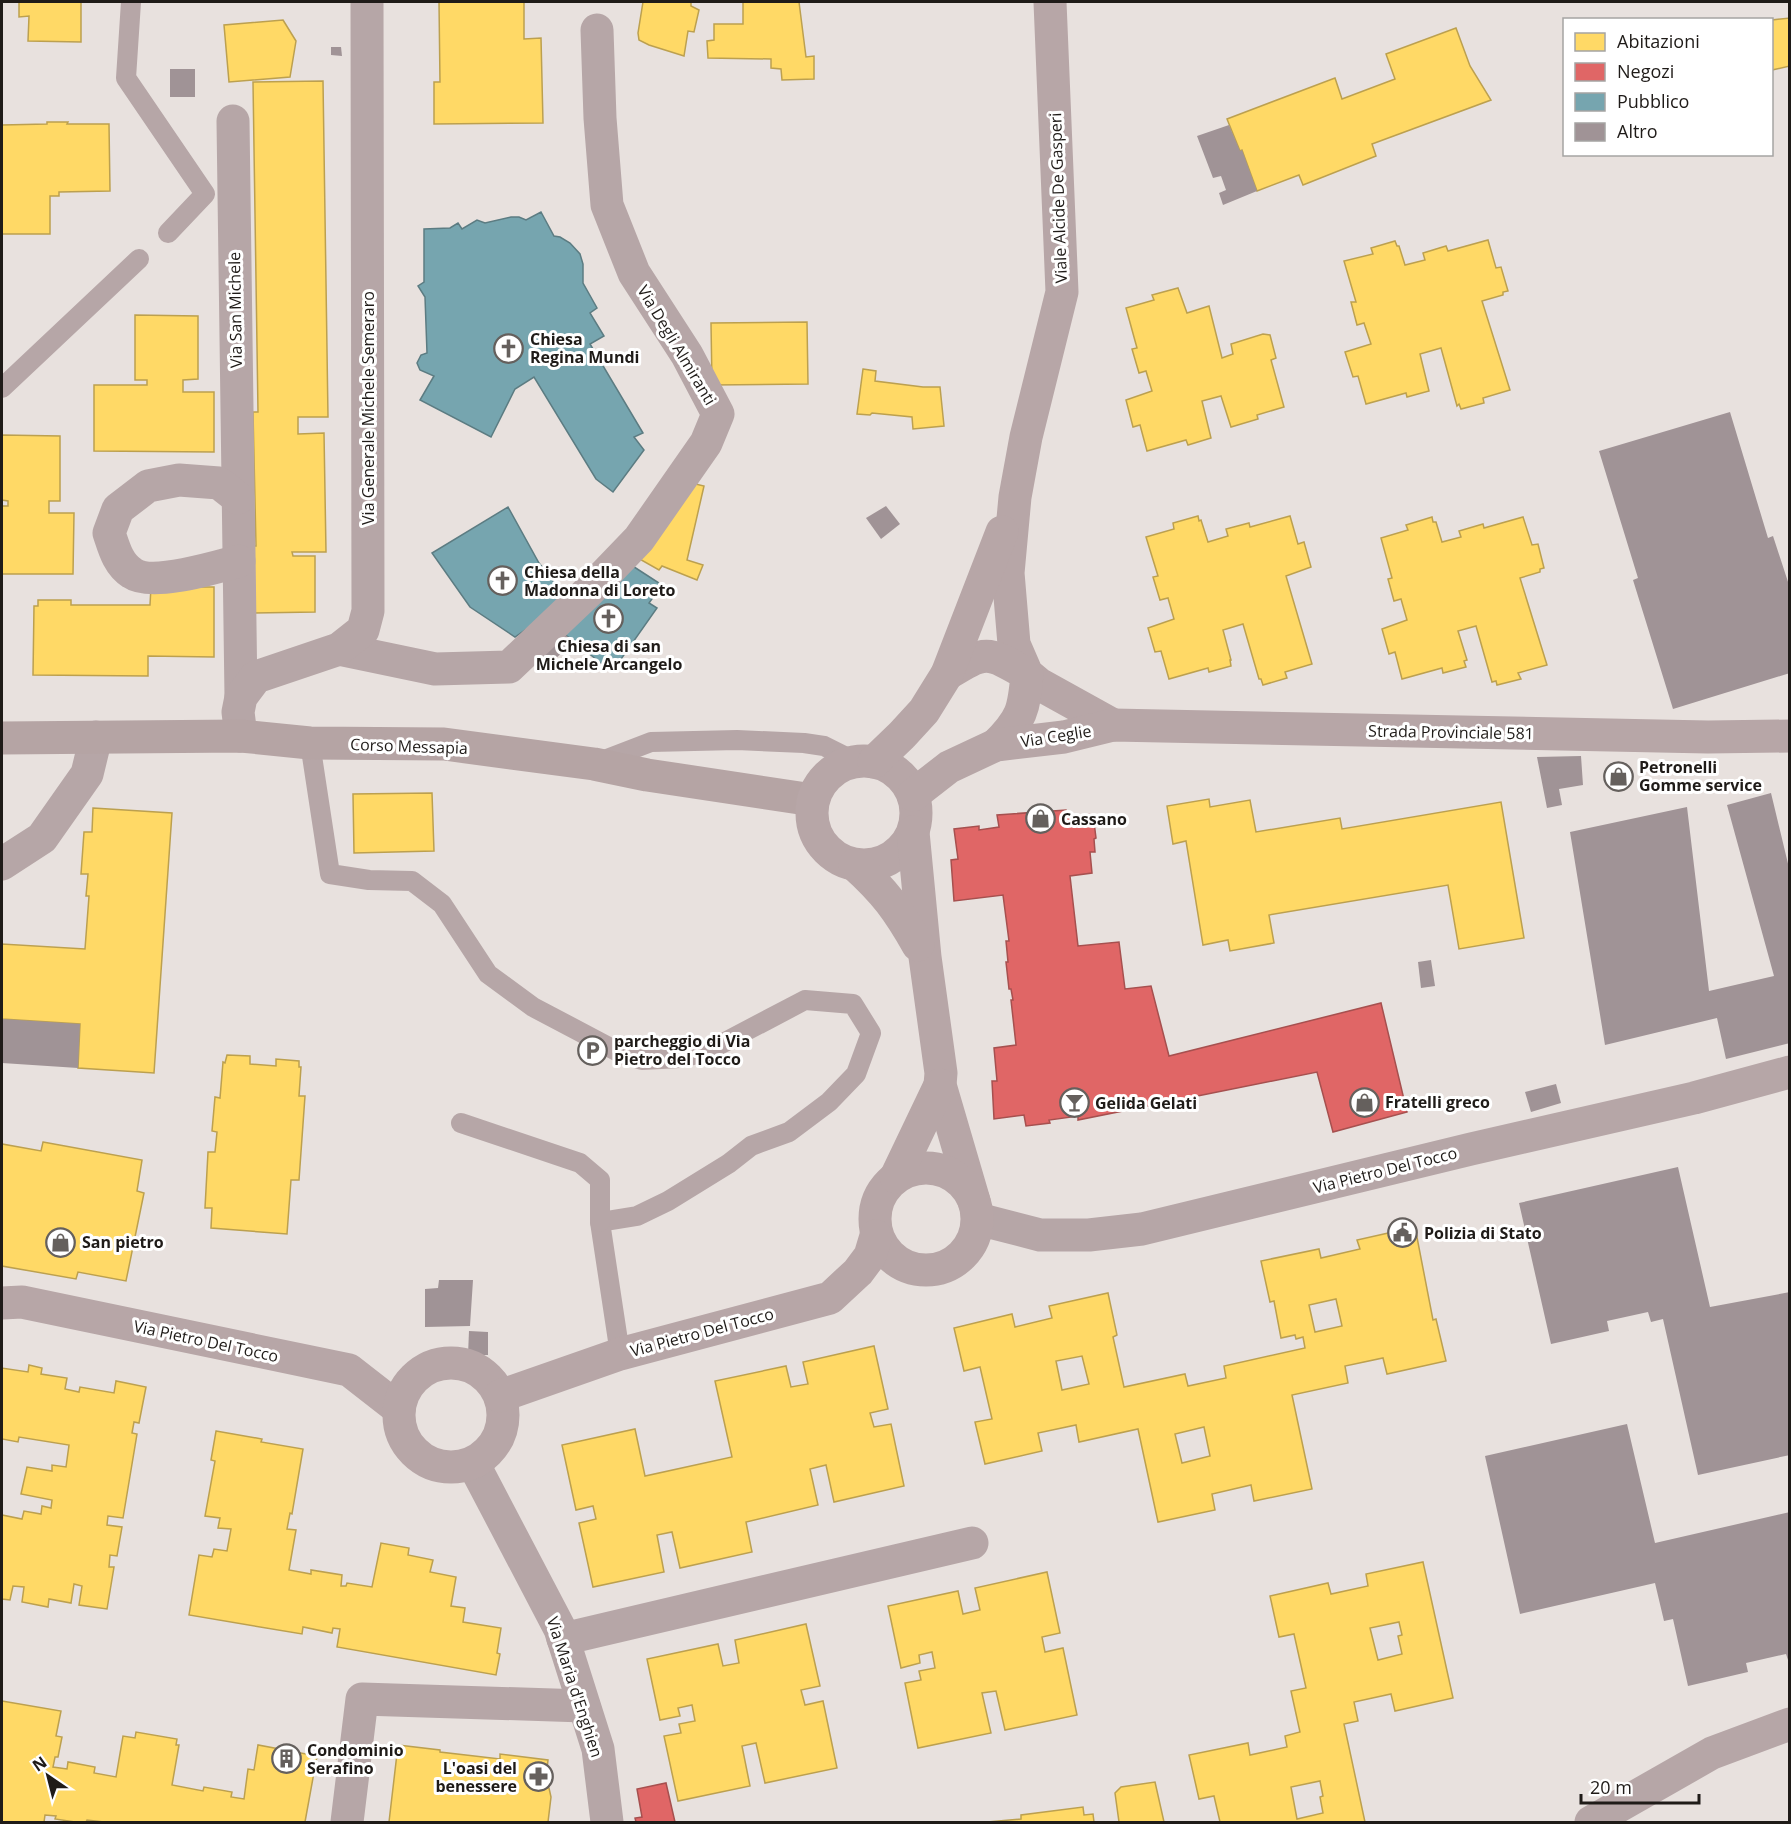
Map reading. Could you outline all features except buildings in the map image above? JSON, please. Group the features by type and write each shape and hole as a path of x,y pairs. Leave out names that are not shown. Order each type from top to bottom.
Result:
{"main road":[{"name":"Viale Alcide De Gasperi","path":"1027,674 1014,644 1008,573 1016,496 1026,437 1062,292 1050,2"},
{"name":"Viale Alcide De Gasperi","path":"865,762 902,735 924,711 947,674 1016,496"},
{"name":"Viale Alcide De Gasperi","path":"947,674 975,656 1002,659 1027,674"},
{"name":"Via Ceglie","path":"1027,674 1040,684 1113,725"},
{"path":"996,745 1012,729 1023,708 1027,674"},
{"name":"Via Ceglie","path":"913,795 949,767 996,745 1064,737 1113,725"},
{"name":"Strada Provinciale 581","path":"1113,725 1708,737 1790,736"},
{"path":"896,1177 940,1084 941,1073 925,957 913,832 916,813 913,795 904,779 890,768 865,762 841,766 829,774 819,786 813,800 811,815 814,830 829,853 841,861 855,865 873,865 890,859 903,848 913,832"},
{"path":"855,865 879,887 899,912 925,957"},
{"path":"940,1084 976,1210 975,1235 968,1250 956,1261 942,1269 926,1271 910,1269 896,1262 884,1250 876,1236 874,1219 877,1203 884,1189 896,1177 910,1170 926,1168 941,1170 955,1177 961,1182 976,1210"},
{"name":"Via Pietro Del Tocco","path":"500,1396 620,1354 830,1298 858,1272 870,1256 876,1236"},
{"name":"Via Pietro Del Tocco","path":"2,1303 21,1302 349,1370 399,1409"},
{"path":"445,1363 462,1364 478,1370 492,1381 500,1396 504,1412 503,1428 496,1443 486,1455 472,1463 457,1468 441,1467 426,1462 405,1440 400,1425 399,1409 404,1392 414,1378 428,1368 445,1363"}],"street":[{"name":"Via Generale Michele Semeraro","path":"241,697 255,677 339,649 363,630 368,611 367,2"},
{"name":"Via Degli Almiranti","path":"339,649 435,669 508,667 589,591 639,539 706,443 718,414 687,355 634,273 607,205 600,118 597,30"},
{"name":"Via San Michele","path":"233,122 241,697"},
{"path":"238,498 219,483 179,480 148,486 118,509 109,533 118,559 133,574 163,578 239,561"},
{"path":"241,697 238,712 241,736"},
{"name":"Corso Messapia","path":"2,738 241,736 310,743 444,744 594,764 647,776 813,800"},
{"path":"2,864 42,838 87,774 96,737"},
{"name":"Via Pietro Del Tocco","path":"976,1210 1040,1235 1089,1235 1142,1229 1695,1098 1790,1072"},
{"name":"Via Maria d'Enghien","path":"472,1463 493,1505 514,1539 563,1639 598,1749 607,1822"},
{"path":"563,1639 972,1543"},
{"path":"347,1822 362,1699 584,1706"},
{"path":"1591,1822 1712,1753 1790,1724"}],"lane":[{"path":"131,2 126,78 205,194 168,233"},
{"path":"2,388 139,259"},
{"path":"594,764 651,742 737,740 824,746 865,762"},
{"path":"310,743 330,874 369,880 412,881 442,904 488,974 533,1007 622,1054 642,1060 680,1058 706,1052 805,1000 853,1004 871,1033 856,1074 829,1102 789,1132 751,1146 728,1164 668,1202 637,1216 600,1222"},
{"path":"461,1123 580,1162 600,1180 600,1222 620,1354"}],"place":[{"name":"Chiesa Regina Mundi","path":"509,348"},
{"name":"Chiesa della Madonna di Loreto","path":"503,581"},
{"name":"Chiesa di san Michele Arcangelo","path":"609,618"},
{"name":"Petronelli Gomme service","path":"1618,776"},
{"name":"Cassano","path":"1040,819"},
{"name":"parcheggio di Via Pietro del Tocco","path":"593,1050"},
{"name":"Fratelli greco","path":"1364,1102"},
{"name":"Gelida Gelati","path":"1074,1103"},
{"name":"Polizia di Stato","path":"1403,1233"},
{"name":"San pietro","path":"61,1242"},
{"name":"Condominio Serafino","path":"286,1759"},
{"name":"L'oasi del benessere","path":"538,1777"}]}
